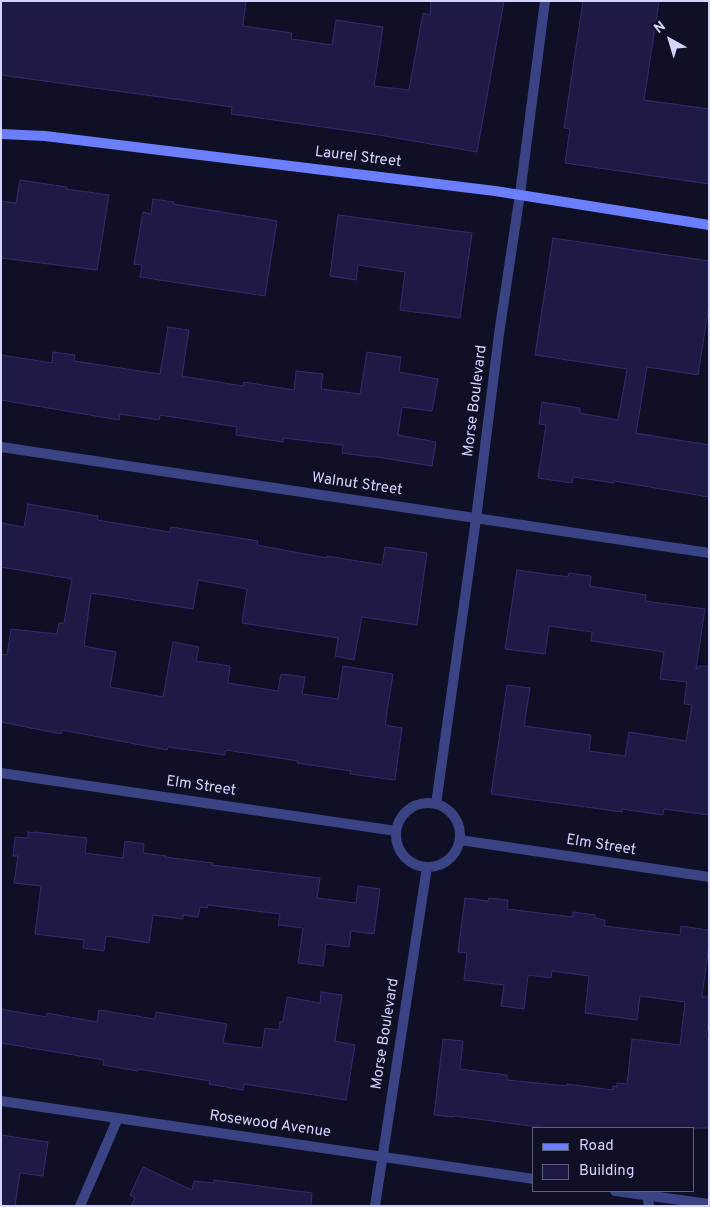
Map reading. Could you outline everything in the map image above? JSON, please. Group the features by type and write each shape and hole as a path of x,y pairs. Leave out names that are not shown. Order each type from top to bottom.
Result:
{"street":[{"name":"Morse Boulevard","path":"436,804 545,1"},
{"name":"Laurel Street","path":"1,134 54,137 520,194 709,226"},
{"name":"Walnut Street","path":"1,447 709,553"},
{"name":"Elm Street","path":"1,773 396,831"},
{"path":"425,803 436,804 447,809 455,817 459,828 460,840 456,851 448,860 438,866 416,865 407,860 400,852 396,842 399,820 415,805 425,803"},
{"name":"Elm Street","path":"460,840 709,877"},
{"name":"Morse Boulevard","path":"374,1206 427,867"},
{"name":"Rosewood Avenue","path":"1,1101 532,1179"},
{"path":"80,1206 118,1118"},
{"path":"618,1192 648,1201 709,1204"}],"building":[{"path":"1,1 246,1 243,26 292,33 291,39 332,45 336,20 383,27 374,86 409,90 423,13 430,15 431,1 504,1 477,152 379,135 231,114 232,107 1,75"},
{"path":"583,1 659,1 644,100 709,109 709,184 565,163 570,129 564,128"},
{"path":"20,180 109,195 97,270 1,258 1,201 16,203"},
{"path":"153,199 277,221 265,296 140,277 142,265 134,264 143,212 151,214"},
{"path":"338,215 472,233 460,318 400,310 405,272 358,265 356,280 330,276"},
{"path":"553,238 709,261 709,305 698,375 647,367 636,433 709,445 709,497 614,481 614,483 573,477 572,483 538,478 546,425 539,424 542,402 580,408 580,413 618,420 627,369 535,355"},
{"path":"168,327 189,330 182,376 243,386 244,382 294,390 296,371 323,374 321,389 360,394 367,352 401,357 399,372 438,379 432,411 402,407 398,435 436,442 432,466 342,453 343,445 283,438 283,442 236,435 237,427 160,415 159,420 120,414 119,420 1,400 1,355 52,363 53,352 75,355 74,361 160,374"},
{"path":"28,504 98,516 97,520 170,532 171,527 258,541 257,545 327,558 327,556 382,565 385,547 427,553 417,625 362,617 354,660 335,656 338,638 242,623 247,589 198,580 193,609 91,593 84,646 116,652 110,687 163,697 173,642 199,647 196,661 230,666 228,683 278,691 281,674 305,677 302,694 338,699 343,666 393,674 385,725 402,728 395,780 350,774 351,771 226,750 225,755 168,747 167,750 62,730 61,734 1,722 1,654 7,655 11,629 57,634 59,623 64,623 72,579 1,567 1,523 24,527"},
{"path":"517,570 568,577 569,573 591,576 590,586 646,595 645,601 705,609 696,669 698,666 709,666 709,815 664,809 663,815 622,809 622,812 491,794 507,685 530,688 524,726 591,735 589,751 625,756 629,732 686,741 692,705 684,704 687,682 660,679 664,652 591,641 592,632 549,626 545,654 505,649"},
{"path":"28,832 87,838 85,853 123,858 125,841 144,844 143,853 213,863 212,865 320,878 317,898 356,903 358,886 380,889 374,934 351,931 349,947 326,944 323,966 298,963 303,928 278,925 280,914 208,905 207,908 200,907 198,917 183,915 183,919 153,915 149,943 106,936 104,951 83,948 84,940 35,934 41,886 14,883 18,856 13,856 15,837 28,838"},
{"path":"465,898 488,901 489,898 508,900 507,909 573,917 573,912 595,915 595,918 605,920 604,926 680,935 681,926 709,930 702,997 709,997 706,1038 709,1038 709,1128 538,1127 434,1115 443,1039 463,1041 460,1069 507,1075 507,1080 567,1086 567,1084 613,1090 613,1086 617,1087 617,1083 627,1084 632,1039 680,1045 685,1002 640,996 637,1020 585,1013 589,976 552,971 551,978 528,975 524,1009 501,1006 504,985 464,980 467,953 458,952"},
{"path":"321,992 342,995 335,1041 355,1045 346,1100 244,1084 243,1090 209,1084 210,1081 103,1065 104,1060 1,1043 1,1009 46,1017 47,1013 97,1022 99,1010 155,1019 156,1012 227,1024 223,1043 262,1048 265,1028 279,1030 280,1022 283,1022 287,997 320,1003"},
{"path":"1,1135 48,1142 43,1176 20,1173 15,1206 1,1206"},
{"path":"143,1167 192,1190 194,1181 214,1183 214,1180 312,1193 311,1206 131,1206 135,1198 130,1195"}]}
